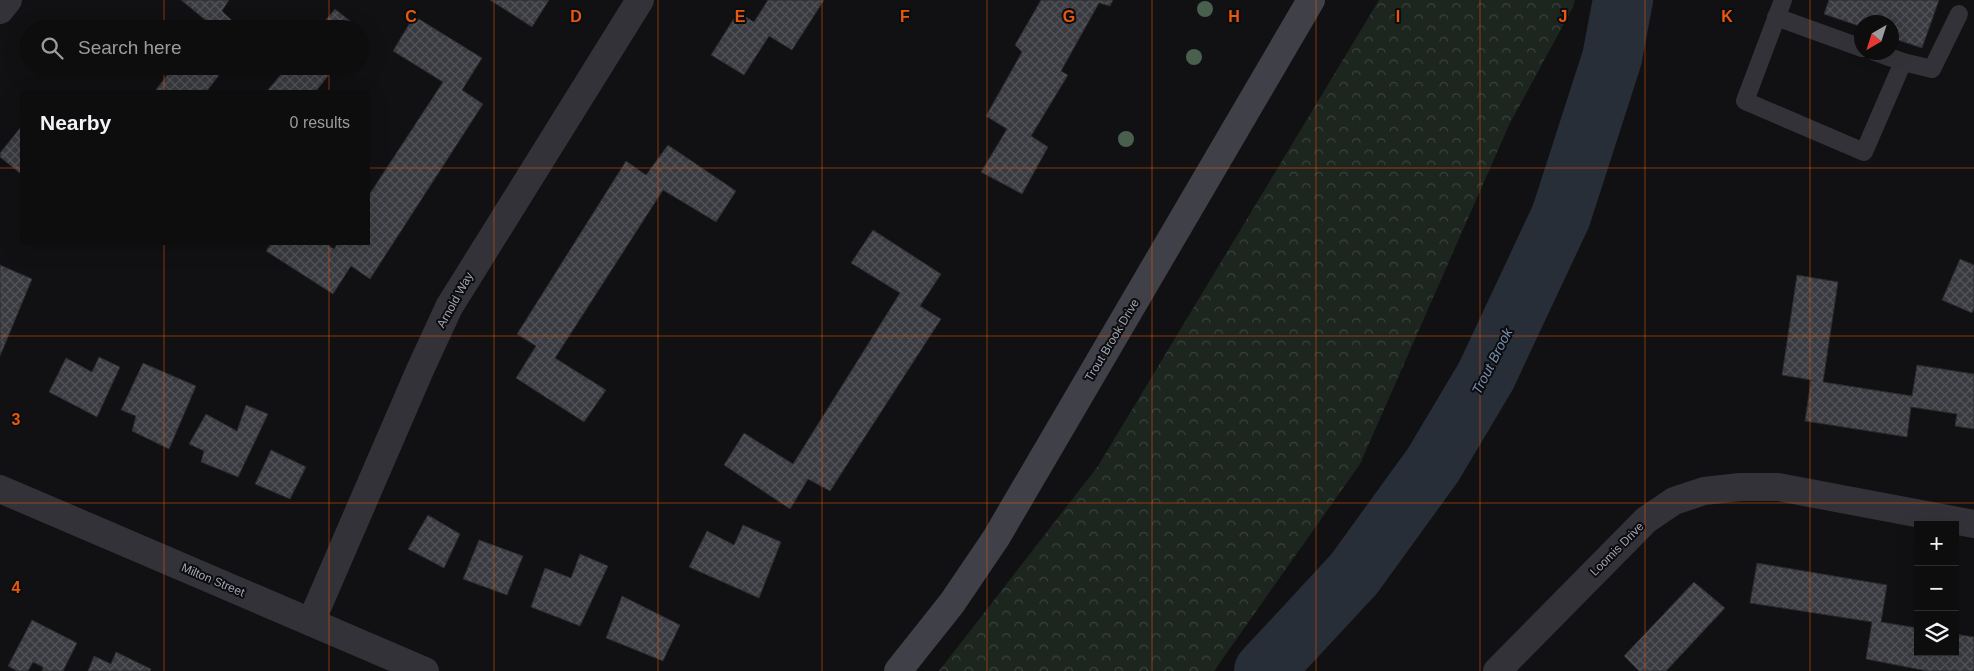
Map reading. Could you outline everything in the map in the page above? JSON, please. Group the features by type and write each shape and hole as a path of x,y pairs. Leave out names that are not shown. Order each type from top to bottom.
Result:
{"main road":[{"name":"Trout Brook Drive","path":"898,671 952,603 996,538 1311,0"}],"street":[{"path":"0,10 8,0"},
{"name":"Arnold Way","path":"311,622 449,307 640,0"},
{"name":"Loomis Drive","path":"1497,671 1646,520 1674,501 1704,492 1740,486 1778,487 1974,524"},
{"name":"Milton Street","path":"0,489 426,671"}],"lane":[{"path":"1783,0 1745,101 1864,152 1903,62"},
{"path":"1897,60 1932,70 1959,14"},
{"path":"1776,18 1854,45"}],"green space":[{"path":"1379,0 1575,0 1509,125 1360,464 1214,671 939,671 1098,466"}],"building":[{"path":"181,0 229,0 222,11 232,20 205,20"},
{"path":"490,0 549,0 532,27"},
{"path":"768,0 824,0 792,50 769,36 744,75 711,55 738,12 754,22"},
{"path":"1041,0 1113,0 1110,6 1099,3 1061,71 1068,75 1031,136 1048,147 1022,194 981,172 1007,129 986,116 1022,52 1015,45"},
{"path":"1829,0 1939,0 1922,48 1899,40 1899,15 1854,15 1854,24 1824,14"},
{"path":"335,9 349,20 326,20"},
{"path":"414,16 482,58 462,90 483,104 370,279 351,266 333,294 266,251 270,245 328,245 334,249 336,245 370,245 370,193 443,82 393,51"},
{"path":"167,75 219,75 208,90 156,90"},
{"path":"280,75 329,75 317,90 268,90"},
{"path":"20,128 20,173 0,157 0,153"},
{"path":"668,145 736,191 716,222 663,190 555,358 606,390 584,422 516,378 536,346 517,334 626,161 646,175"},
{"path":"873,230 941,274 920,306 941,319 830,491 808,479 790,509 724,465 744,433 793,464 900,293 851,263"},
{"path":"1960,259 1974,265 1974,309 1972,313 1942,300"},
{"path":"0,265 32,279 0,356"},
{"path":"1797,275 1838,282 1823,382 1912,396 1917,365 1974,374 1974,429 1955,426 1957,414 1911,407 1907,437 1805,421 1811,380 1782,375"},
{"path":"99,357 120,367 97,417 49,392 66,358 92,372"},
{"path":"143,363 196,386 169,449 132,431 136,416 121,410"},
{"path":"246,405 268,414 238,477 201,462 204,451 189,444 206,414 237,431"},
{"path":"271,450 306,467 290,499 255,484"},
{"path":"428,515 460,534 444,568 408,549"},
{"path":"743,525 781,542 759,598 689,567 707,531 734,545"},
{"path":"479,540 523,556 507,595 463,579"},
{"path":"580,554 608,566 580,626 531,607 545,568 571,578"},
{"path":"1757,563 1887,585 1881,622 1914,627 1914,656 1959,656 1959,635 1974,637 1974,671 1927,671 1866,659 1872,622 1750,603"},
{"path":"1694,582 1725,608 1666,671 1639,671 1624,656"},
{"path":"622,596 680,625 663,661 606,638"},
{"path":"32,620 77,643 63,671 42,671 43,667 33,662 28,671 17,671 8,666"},
{"path":"116,652 151,669 150,671 88,671 94,656 111,664"}],"waterway":[{"name":"Trout Brook","path":"1264,671 1354,574 1433,465 1486,376 1561,216 1612,58 1623,0"}]}
